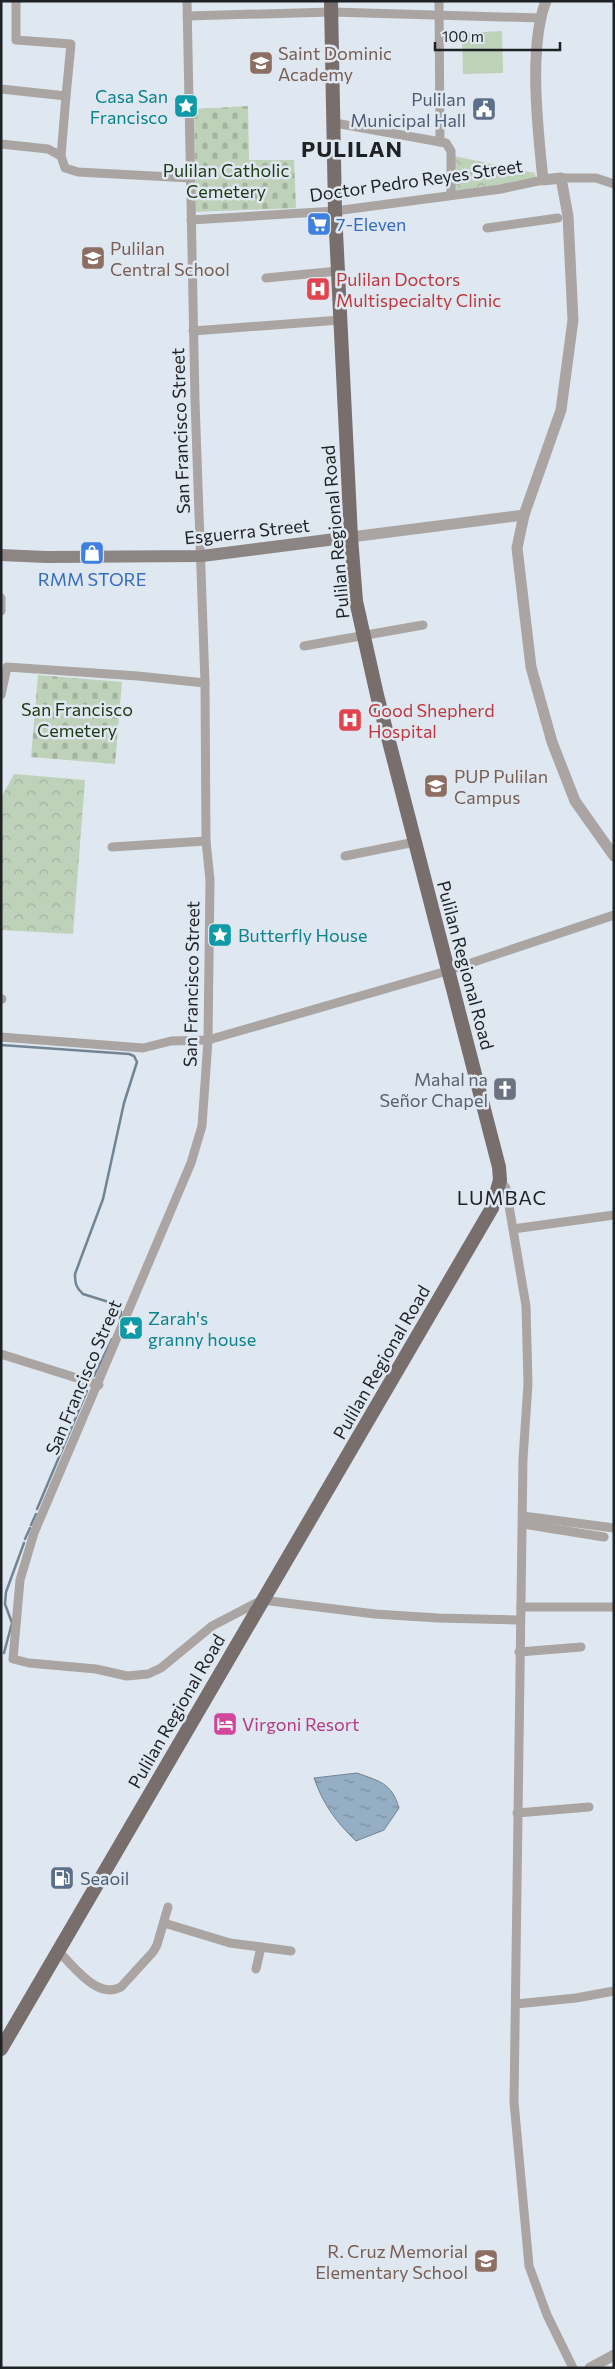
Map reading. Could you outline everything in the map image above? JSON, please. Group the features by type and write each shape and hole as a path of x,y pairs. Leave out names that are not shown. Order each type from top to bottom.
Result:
{"main road":[{"name":"Pulilan Regional Road","path":"1,2049 492,1208 500,1180 499,1167 447,971 356,601 350,537 335,211 332,7"},
{"name":"Esguerra Street","path":"1,555 55,557 202,556 350,537"}],"street":[{"path":"16,1 16,40 71,44 61,156 65,168 78,172 190,178"},
{"name":"San Francisco Street","path":"187,1 193,331 205,683 206,841 210,880 208,1040 202,1126 191,1163 99,1385 34,1533 20,1580 14,1658 28,1663 96,1669 127,1676 148,1674 160,1668 212,1626 262,1600"},
{"path":"440,1 440,142"},
{"path":"544,180 538,92 539,18 546,1"},
{"path":"187,16 332,7 439,16 539,18"},
{"path":"1,89 66,96"},
{"path":"335,123 446,143 452,151 451,195"},
{"path":"1,144 48,149 61,156"},
{"path":"561,178 562,217 573,320 561,410 524,515 517,548 531,668 552,742 575,801 614,856"},
{"name":"Doctor Pedro Reyes Street","path":"191,220 335,211 501,189 561,178 596,178 614,184"},
{"path":"487,228 562,217"},
{"path":"266,278 338,271"},
{"path":"193,331 340,320"},
{"name":"Esguerra Street","path":"350,537 524,515"},
{"path":"1,598 1,611"},
{"path":"304,646 423,625"},
{"path":"1,695 8,667 138,676 205,683"},
{"path":"112,847 206,841"},
{"path":"345,856 415,842"},
{"path":"1,1037 143,1048 171,1041 208,1040 447,971 614,915"},
{"path":"500,1180 506,1188 526,1306 528,1384 522,1460 523,1520 519,1652 514,2102 528,2266 547,2315 574,2368"},
{"path":"513,1229 614,1215"},
{"path":"1,1354 99,1385"},
{"path":"523,1520 614,1528"},
{"path":"523,1520 604,1537"},
{"path":"262,1600 375,1614 520,1620"},
{"path":"521,1607 614,1607"},
{"path":"519,1652 581,1647"},
{"path":"517,1813 589,1807"},
{"path":"58,1951 93,1984 100,1989 114,1991 121,1988 153,1952 168,1907"},
{"path":"164,1923 216,1940 291,1951"},
{"path":"256,1969 261,1947"},
{"path":"516,2004 576,1998 614,1991"},
{"path":"590,2368 614,2355"}],"green space":[{"path":"502,31 503,73 463,74 462,33"},
{"name":"Pulilan Catholic Cemetery","path":"248,106 249,160 294,160 296,208 195,212 194,109"},
{"path":"454,156 535,173 536,180 455,191"},
{"name":"San Francisco Cemetery","path":"38,675 122,682 115,764 31,757"},
{"path":"14,774 85,780 73,934 1,930 1,798"}],"water":[{"path":"357,1773 384,1784 393,1793 399,1808 384,1830 356,1841 331,1812 314,1778"}],"waterway":[{"path":"1,1045 129,1054 134,1056 137,1062 124,1103 103,1199 75,1274 76,1285 79,1290 83,1294 115,1304 121,1312 120,1320"},
{"path":"94,1376 112,1339"},
{"path":"37,1509 87,1391"},
{"path":"31,1525 36,1514"},
{"path":"25,1539 30,1528"},
{"path":"4,1653 12,1623 5,1604 6,1592 24,1543"}],"place":[{"name":"Saint Dominic Academy","path":"261,63"},
{"name":"Casa San Francisco","path":"186,106"},
{"name":"Pulilan Municipal Hall","path":"484,109"},
{"name":"7-Eleven","path":"319,224"},
{"name":"Pulilan Central School","path":"93,258"},
{"name":"Pulilan Doctors Multispecialty Clinic","path":"318,289"},
{"name":"RMM STORE","path":"92,553"},
{"name":"Good Shepherd Hospital","path":"350,720"},
{"name":"PUP Pulilan Campus","path":"436,786"},
{"name":"Butterfly House","path":"220,935"},
{"name":"Mahal na Señor Chapel","path":"505,1089"},
{"name":"Zarah's granny house","path":"131,1328"},
{"name":"Virgoni Resort","path":"225,1724"},
{"name":"Seaoil","path":"62,1878"},
{"name":"R. Cruz Memorial Elementary School","path":"486,2261"}],"district":[{"name":"PULILAN","path":"352,148"},
{"name":"LUMBAC","path":"502,1197"}]}
